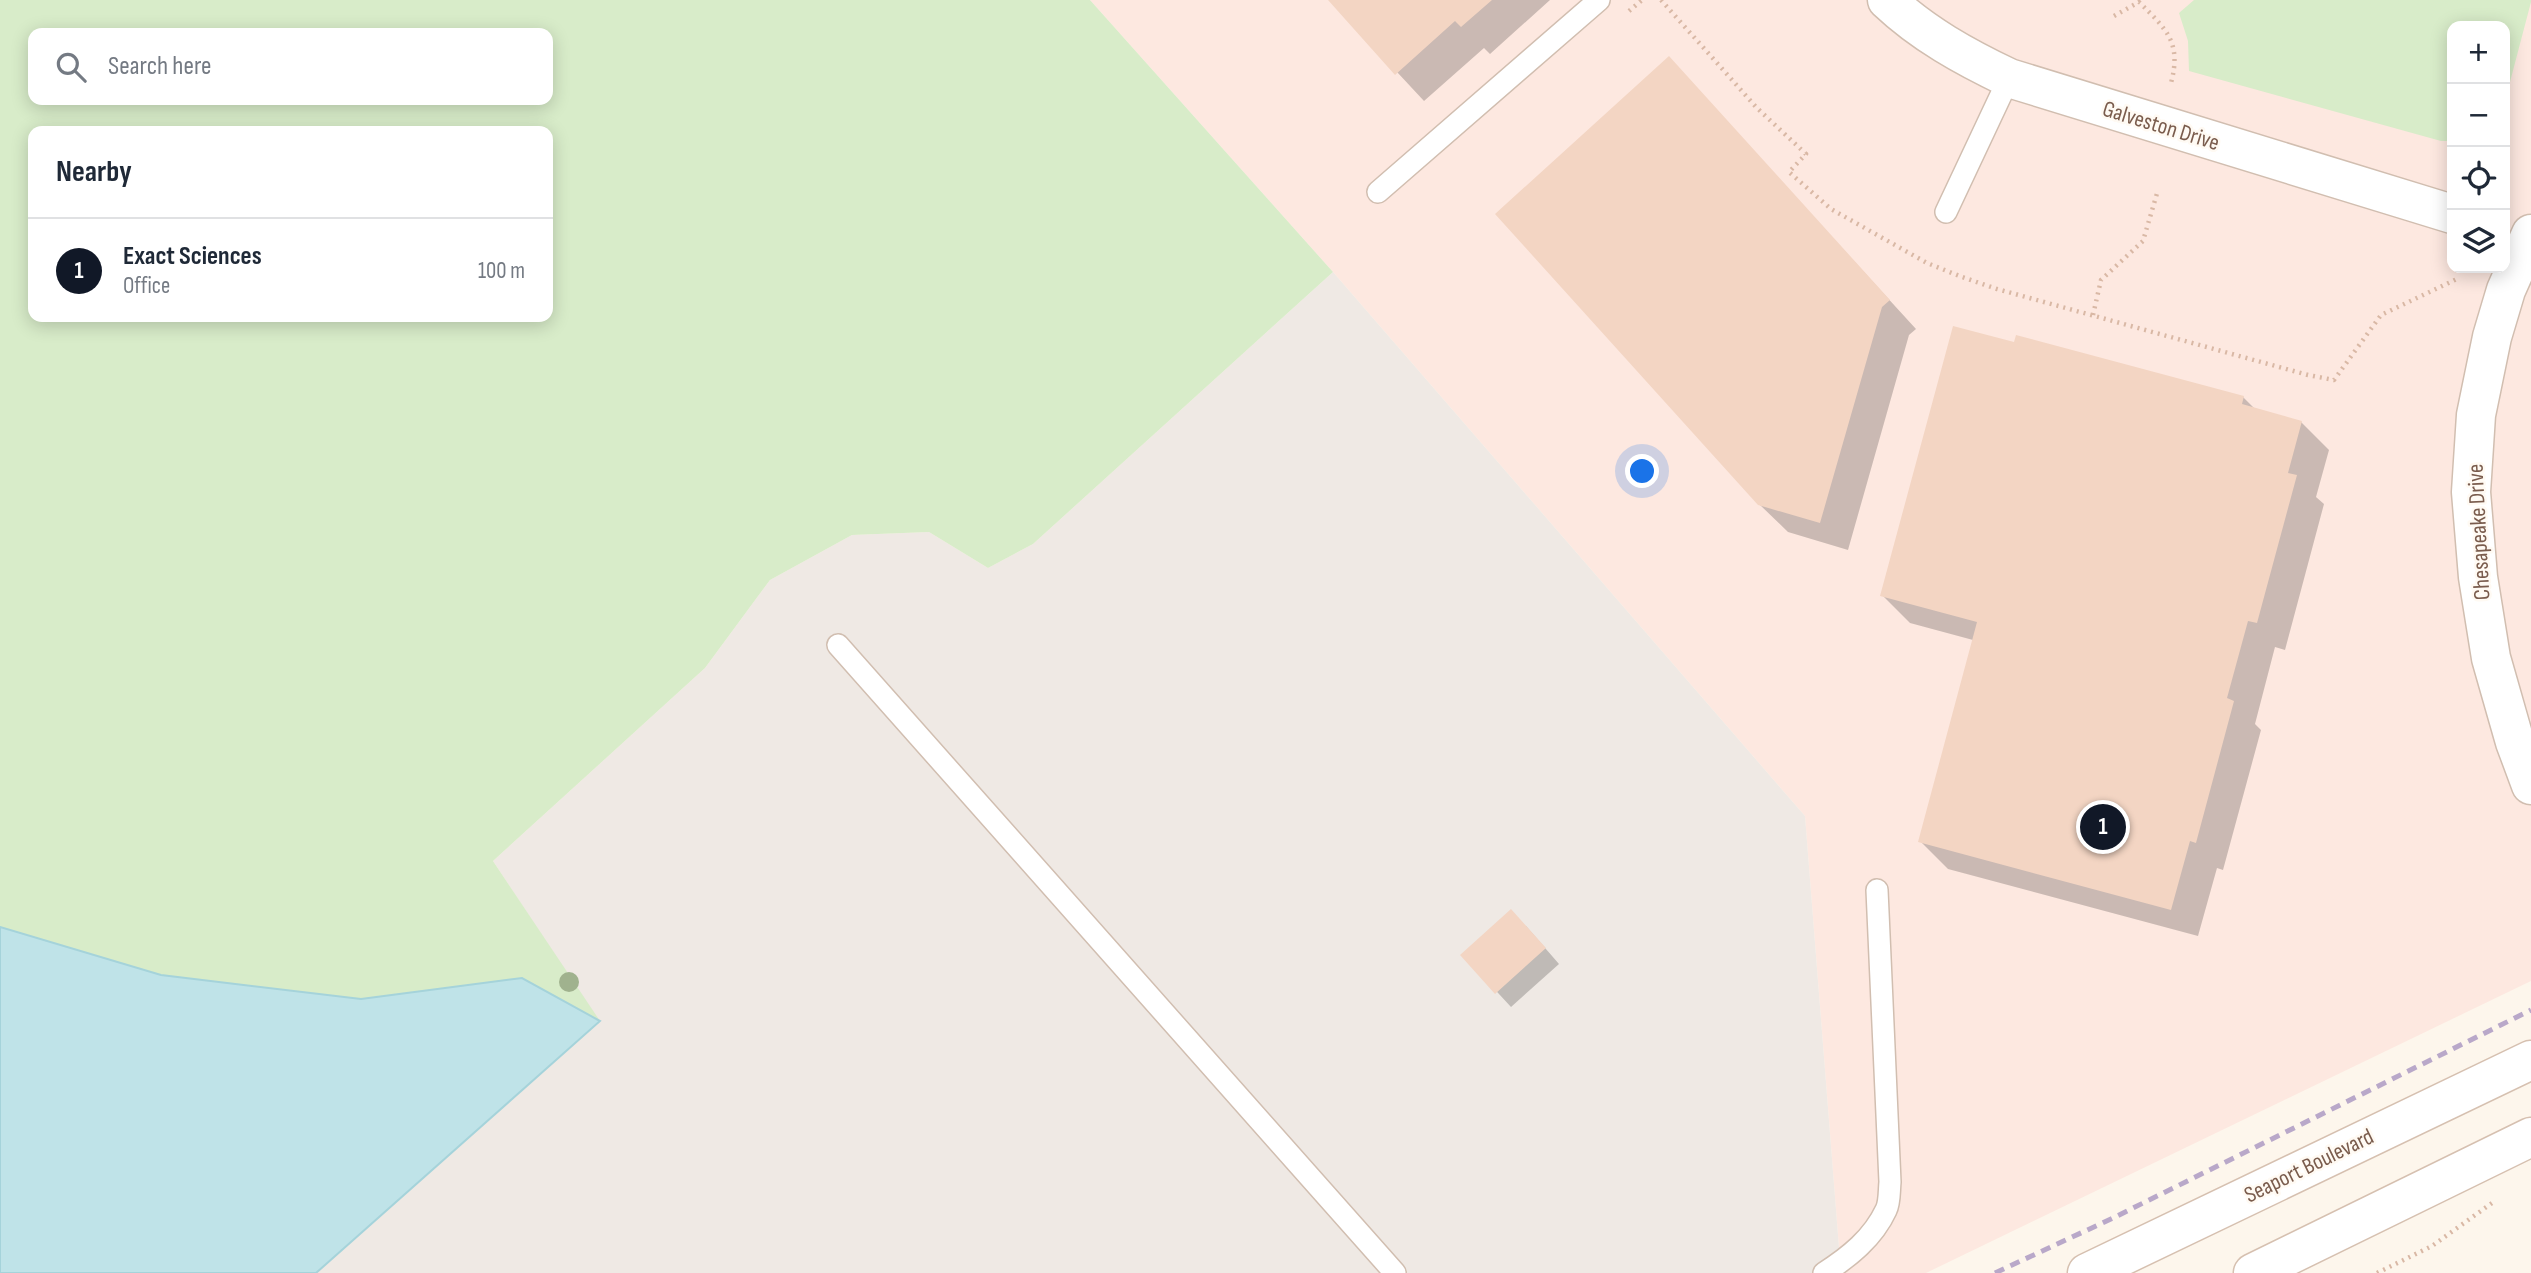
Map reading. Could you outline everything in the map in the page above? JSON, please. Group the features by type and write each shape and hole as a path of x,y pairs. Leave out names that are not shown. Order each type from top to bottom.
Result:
{"street":[{"name":"Galveston Drive","path":"1887,0 1953,51 2009,78 2447,212"},
{"name":"Chesapeake Drive","path":"2524,237 2492,337 2476,415 2472,492 2478,577 2491,658 2515,742 2531,785"},
{"name":"Seaport Boulevard","path":"2087,1273 2531,1060"},
{"path":"2253,1273 2531,1138"}],"lane":[{"path":"1378,192 1599,0"},
{"path":"1946,212 2009,78"},
{"path":"838,645 1395,1273"},
{"path":"1824,1273 1849,1257 1863,1243 1887,1208 1890,1182 1877,890"}],"path":[{"path":"1661,0 1757,108 1806,153 1789,172 1830,209 1927,262 1997,289 2334,380 2381,315 2459,278"},
{"path":"2114,16 2139,2 2168,31 2176,54 2171,83"},
{"path":"2092,315 2101,280 2143,241 2158,190"},
{"path":"2376,1273 2432,1246 2494,1202"}],"shaded area":[{"path":"1090,0 2531,0 2531,981 1926,1273 1841,1273 1805,816 1333,272"},
{"path":"1333,272 1805,816 1841,1273 316,1273 599,1021 493,861 705,668 770,580 852,535 929,532 988,568 1033,544"}],"green space":[{"path":"0,0 1090,0 1333,272 1033,544 988,568 929,532 852,535 770,580 705,668 493,861 600,1021 522,978 361,999 161,975 0,927"},
{"path":"2194,0 2531,0 2510,82 2510,21 2447,21 2447,141 2189,71 2188,41 2179,13"}],"water":[{"path":"0,927 161,975 361,999 522,978 600,1021 316,1273 0,1273"}],"building":[{"path":"1328,0 1492,0 1461,27 1455,21 1395,75"},
{"path":"1669,56 1890,300 1882,307 1820,523 1758,505 1495,214"},
{"path":"1953,326 2014,342 2016,335 2244,396 2242,404 2302,421 2288,473 2297,475 2257,623 2248,621 2227,698 2234,701 2196,843 2190,841 2171,910 1918,842 1977,622 1880,596"},
{"path":"1511,909 1546,948 1495,994 1460,955"}],"railway":[{"path":"1995,1273 2113,1218 2531,1010"}],"place":[{"name":"Exact Sciences","path":"2103,827"}]}
